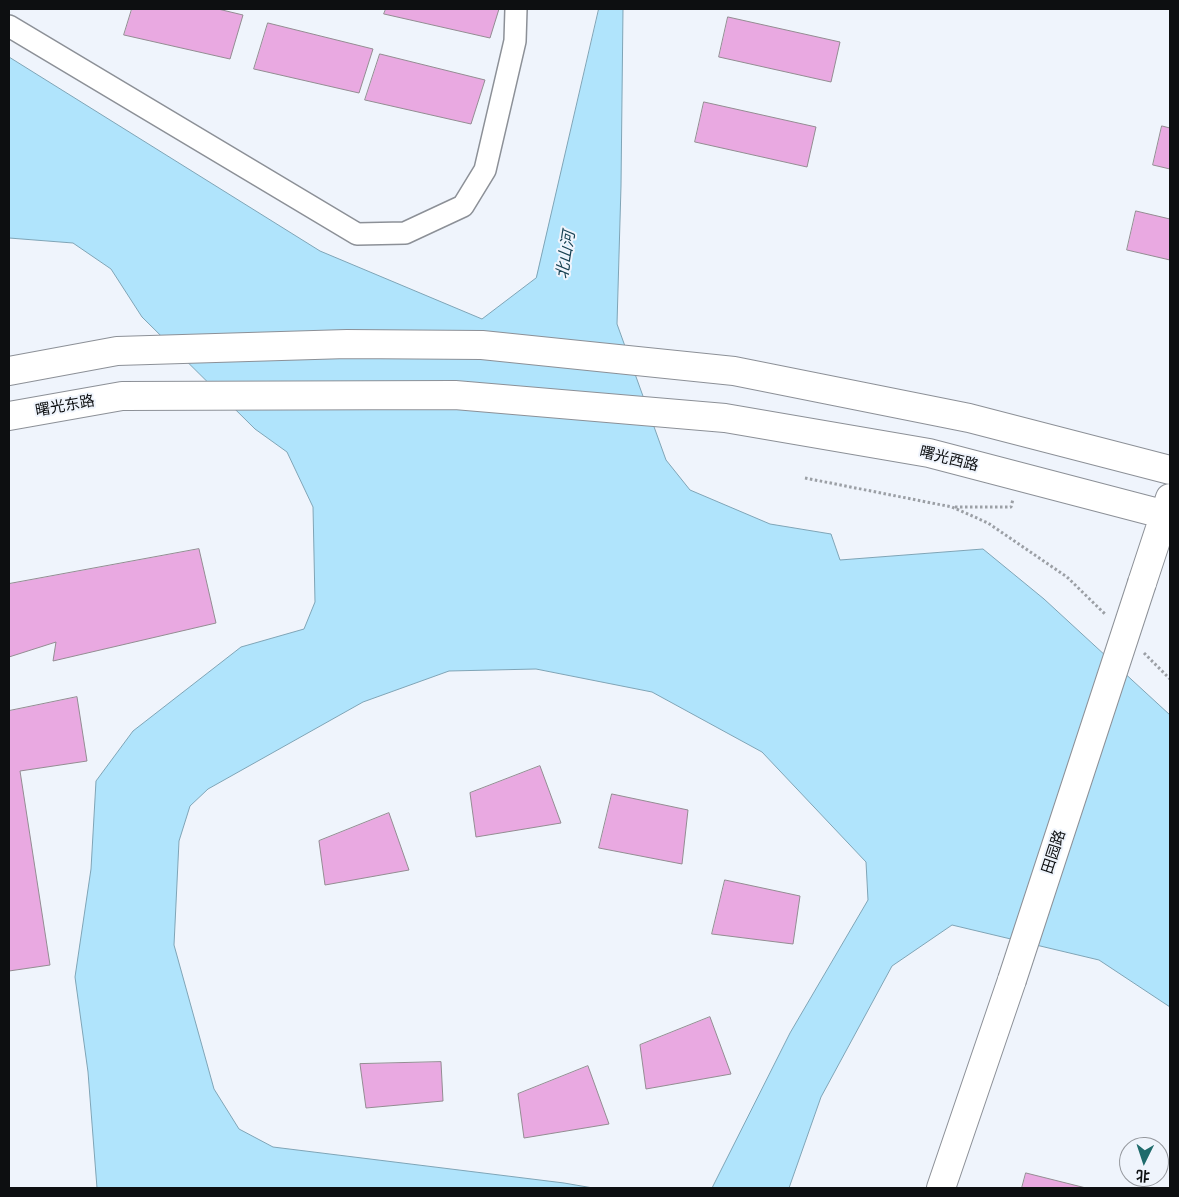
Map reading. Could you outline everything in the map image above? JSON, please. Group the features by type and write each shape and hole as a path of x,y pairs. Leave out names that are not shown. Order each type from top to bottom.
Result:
{"main road":[{"path":"9,371 117,351 347,344 482,345 734,371 969,418 1170,470"},
{"name":"曙光东路","path":"9,416 122,396 455,395 725,418"},
{"name":"曙光西路","path":"725,418 929,453 1018,476 1169,509"},
{"name":"田园路","path":"941,1188 1012,980 1142,583 1169,509"}],"street":[{"path":"9,26 357,234 405,234 463,206 485,170 515,41 516,9"}],"path":[{"path":"805,478 952,507 1011,507 1018,476"},
{"path":"952,507 988,523 1067,577 1108,618"},
{"path":"1143,652 1170,679"}],"water":[{"name":"北山河","path":"599,9 623,9 617,324 666,460 690,490 770,524 831,534 840,560 983,549 1044,599 1170,715 1170,1007 1099,960 952,925 892,966 821,1097 789,1188 712,1188 790,1033 868,900 866,862 762,752 652,692 536,669 449,671 363,702 208,789 190,806 179,841 174,945 214,1089 239,1129 273,1147 593,1188 97,1188 88,1072 75,977 91,869 96,781 133,731 241,647 304,629 315,602 313,507 287,452 255,429 142,317 111,269 73,243 9,238 9,57 320,251 482,319 536,278"}],"building":[{"path":"132,9 218,9 243,15 230,59 124,35"},
{"path":"386,9 499,9 490,38 384,14"},
{"path":"728,17 840,42 831,82 719,57"},
{"path":"268,23 373,49 359,93 254,69"},
{"path":"380,54 485,80 471,124 365,100"},
{"path":"704,102 816,127 807,167 695,142"},
{"path":"1162,126 1170,128 1170,169 1153,165"},
{"path":"1136,211 1170,219 1170,260 1127,250"},
{"path":"199,549 216,623 53,661 56,642 9,657 9,584"},
{"path":"77,697 87,761 20,771 50,965 9,971 9,711"},
{"path":"540,766 561,823 476,837 470,793"},
{"path":"612,794 688,810 682,864 599,848"},
{"path":"389,813 409,870 325,885 319,841"},
{"path":"725,880 800,896 793,944 712,934"},
{"path":"710,1017 731,1074 646,1089 640,1045"},
{"path":"441,1062 443,1101 366,1108 360,1064"},
{"path":"588,1066 609,1124 524,1138 518,1094"},
{"path":"1026,1173 1086,1188 1022,1188"}]}
